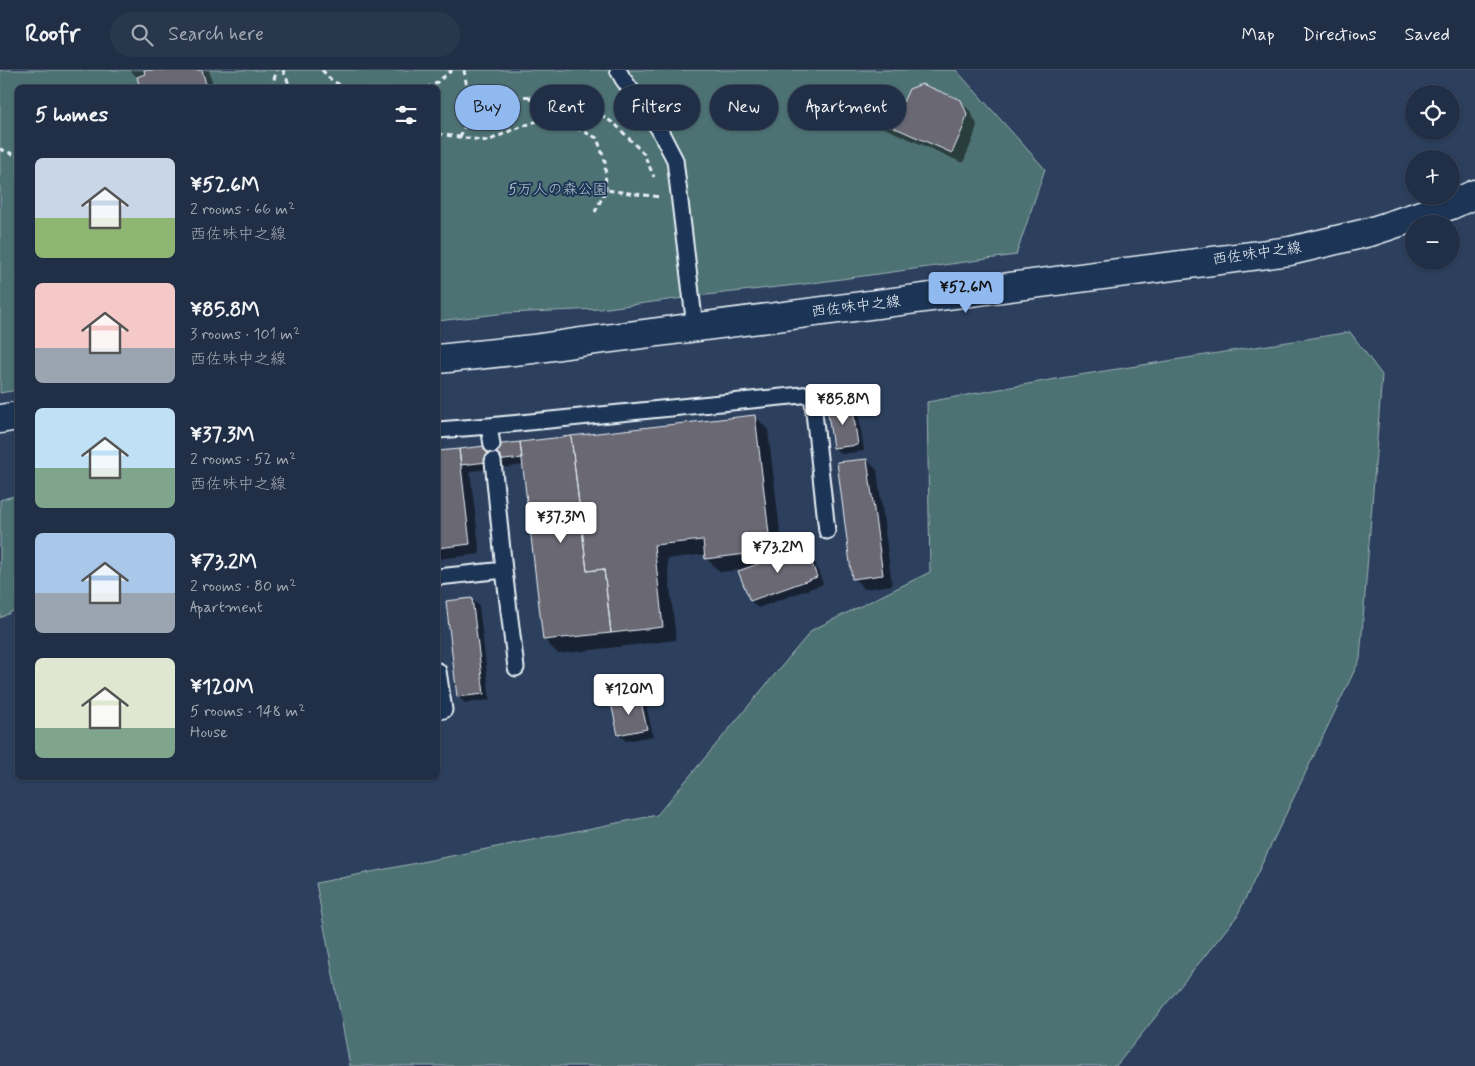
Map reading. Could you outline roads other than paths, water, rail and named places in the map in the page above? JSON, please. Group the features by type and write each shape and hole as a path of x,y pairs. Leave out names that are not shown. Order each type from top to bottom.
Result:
{"main road":[{"name":"西佐味中之線","path":"440,359 532,349 1290,251 1370,232 1451,205 1475,194"},
{"path":"0,419 15,416"}],"lane":[{"path":"618,70 659,129 675,160 695,327"},
{"path":"440,430 812,394 827,531"},
{"path":"489,426 492,445"},
{"path":"493,461 516,668"},
{"path":"440,577 504,570"},
{"path":"440,684 444,710 440,711"}],"park label":[{"name":"5万人の森公園","path":"558,190"}]}
